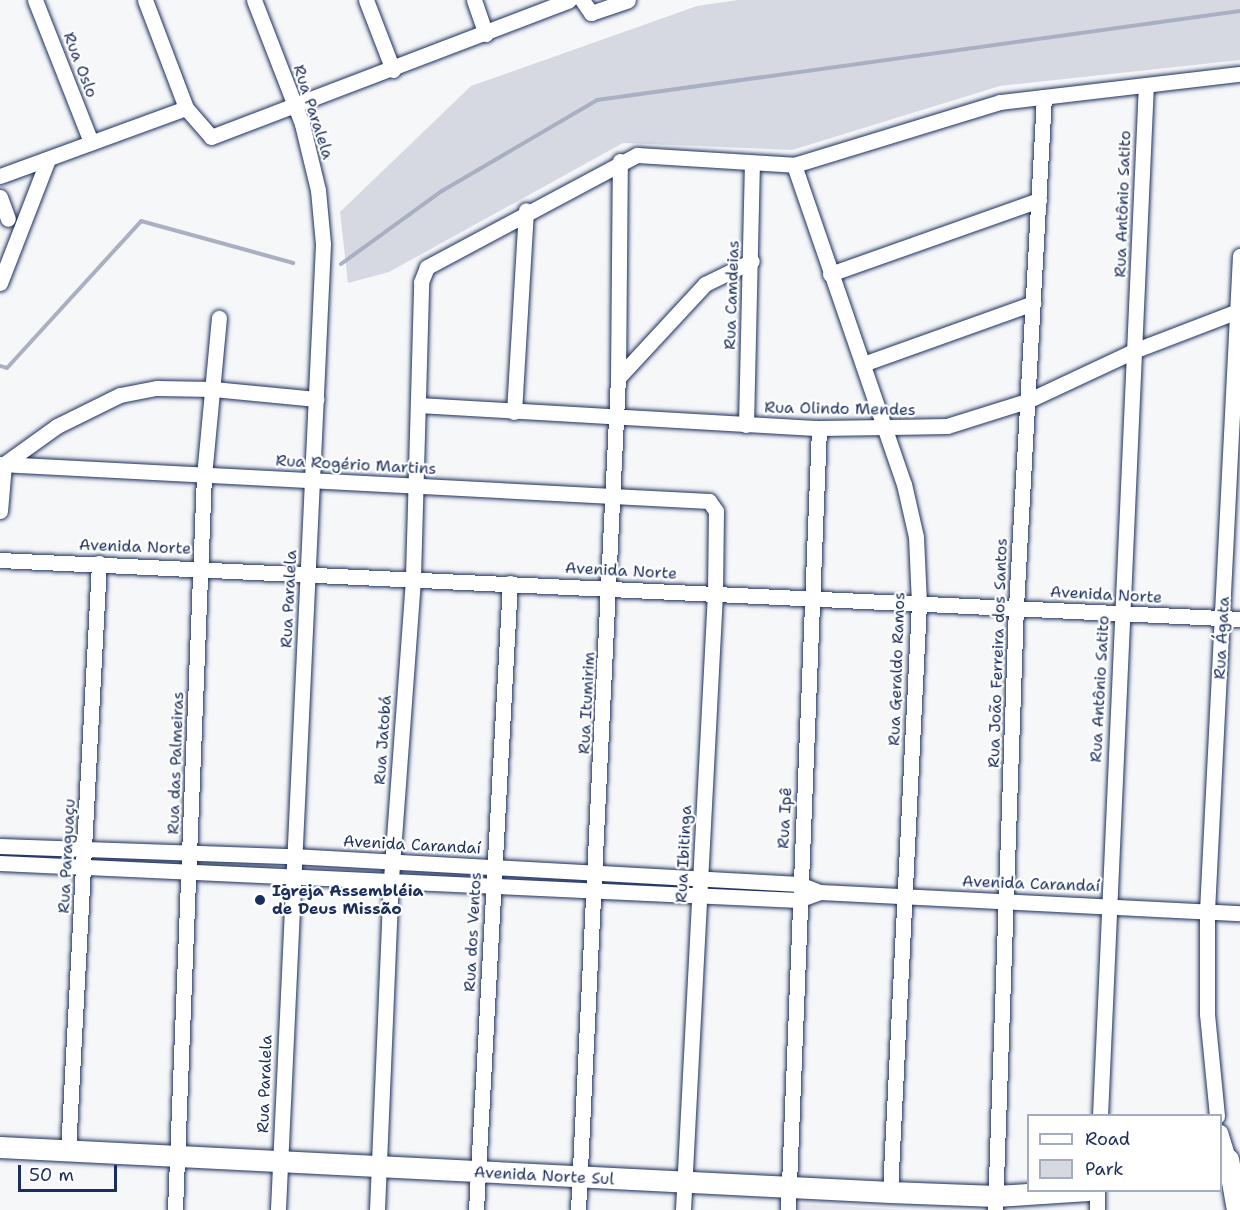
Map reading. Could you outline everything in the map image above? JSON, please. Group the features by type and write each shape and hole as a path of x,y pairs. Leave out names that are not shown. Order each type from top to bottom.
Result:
{"street":[{"name":"Rua Oslo","path":"35,0 91,142"},
{"path":"145,0 186,108 211,137 393,70 569,0"},
{"name":"Rua Paralela","path":"254,0 295,106 318,190 323,244 309,574 291,874 278,1210"},
{"path":"366,0 393,70"},
{"path":"474,0 486,34"},
{"path":"582,0 591,13 628,0"},
{"path":"514,412 526,210 620,160 659,154 752,167 794,165 1000,102 1240,74"},
{"name":"Rua Antônio Satito","path":"1100,1114 1107,905 1136,350 1146,85"},
{"name":"Rua João Ferreira dos Santos","path":"995,1203 1016,608 1044,97"},
{"path":"0,176 186,108"},
{"path":"0,283 10,220 48,159"},
{"name":"Rua Itumirim","path":"578,1210 617,495 620,160"},
{"name":"Rua Geraldo Ramos","path":"794,165 911,509 919,603 907,896 890,1192"},
{"name":"Rua Camdeias","path":"746,425 752,261 752,167"},
{"path":"0,197 10,220"},
{"path":"830,274 1039,200"},
{"name":"Rua Jatobá","path":"377,1210 391,879 413,577 423,274 433,262 526,210"},
{"name":"Rua Ágata","path":"1218,1114 1207,1014 1207,911 1224,618 1240,256"},
{"path":"618,378 705,284 752,261"},
{"path":"863,364 1033,303"},
{"name":"Rua Olindo Mendes","path":"418,405 618,420 819,428 946,426 1027,401 1136,350 1238,311"},
{"name":"Rua das Palmeiras","path":"175,1210 191,870 204,476 219,318"},
{"path":"0,511 2,464 57,426 120,395 157,388 213,389 316,399"},
{"name":"Rua Ipê","path":"788,1210 798,900 816,597 819,428"},
{"name":"Rua Rogério Martins","path":"2,464 709,501"},
{"name":"Rua Ibitinga","path":"683,1210 715,593 716,511 709,501"},
{"name":"Avenida Norte","path":"0,560 413,577 1240,619"},
{"name":"Rua Paraguaçu","path":"68,1151 86,849 99,563"},
{"name":"Rua dos Ventos","path":"476,1210 476,1173 510,583"},
{"name":"Avenida Carandaí","path":"0,846 292,856 596,872 799,884 820,892 1240,913"},
{"name":"Avenida Carandaí","path":"0,863 291,874 798,900 820,892"},
{"path":"1222,1135 1230,1159 1237,1210"},
{"name":"Avenida Norte Sul","path":"0,1147 177,1159 890,1192 995,1203 1080,1192"},
{"path":"1097,1192 1097,1210"}],"shaded area":[{"path":"798,1204 907,1210 798,1210"}],"green space":[{"path":"738,0 1240,0 1240,60 1000,86 792,150 623,143 389,272 348,283 340,212 471,86 697,6"}],"waterway":[{"path":"341,264 442,191 597,100 1240,11"},
{"path":"0,366 7,368 141,221 293,263"}],"place":[{"name":"Igreja Assembléia de Deus Missão","path":"260,900"}]}
